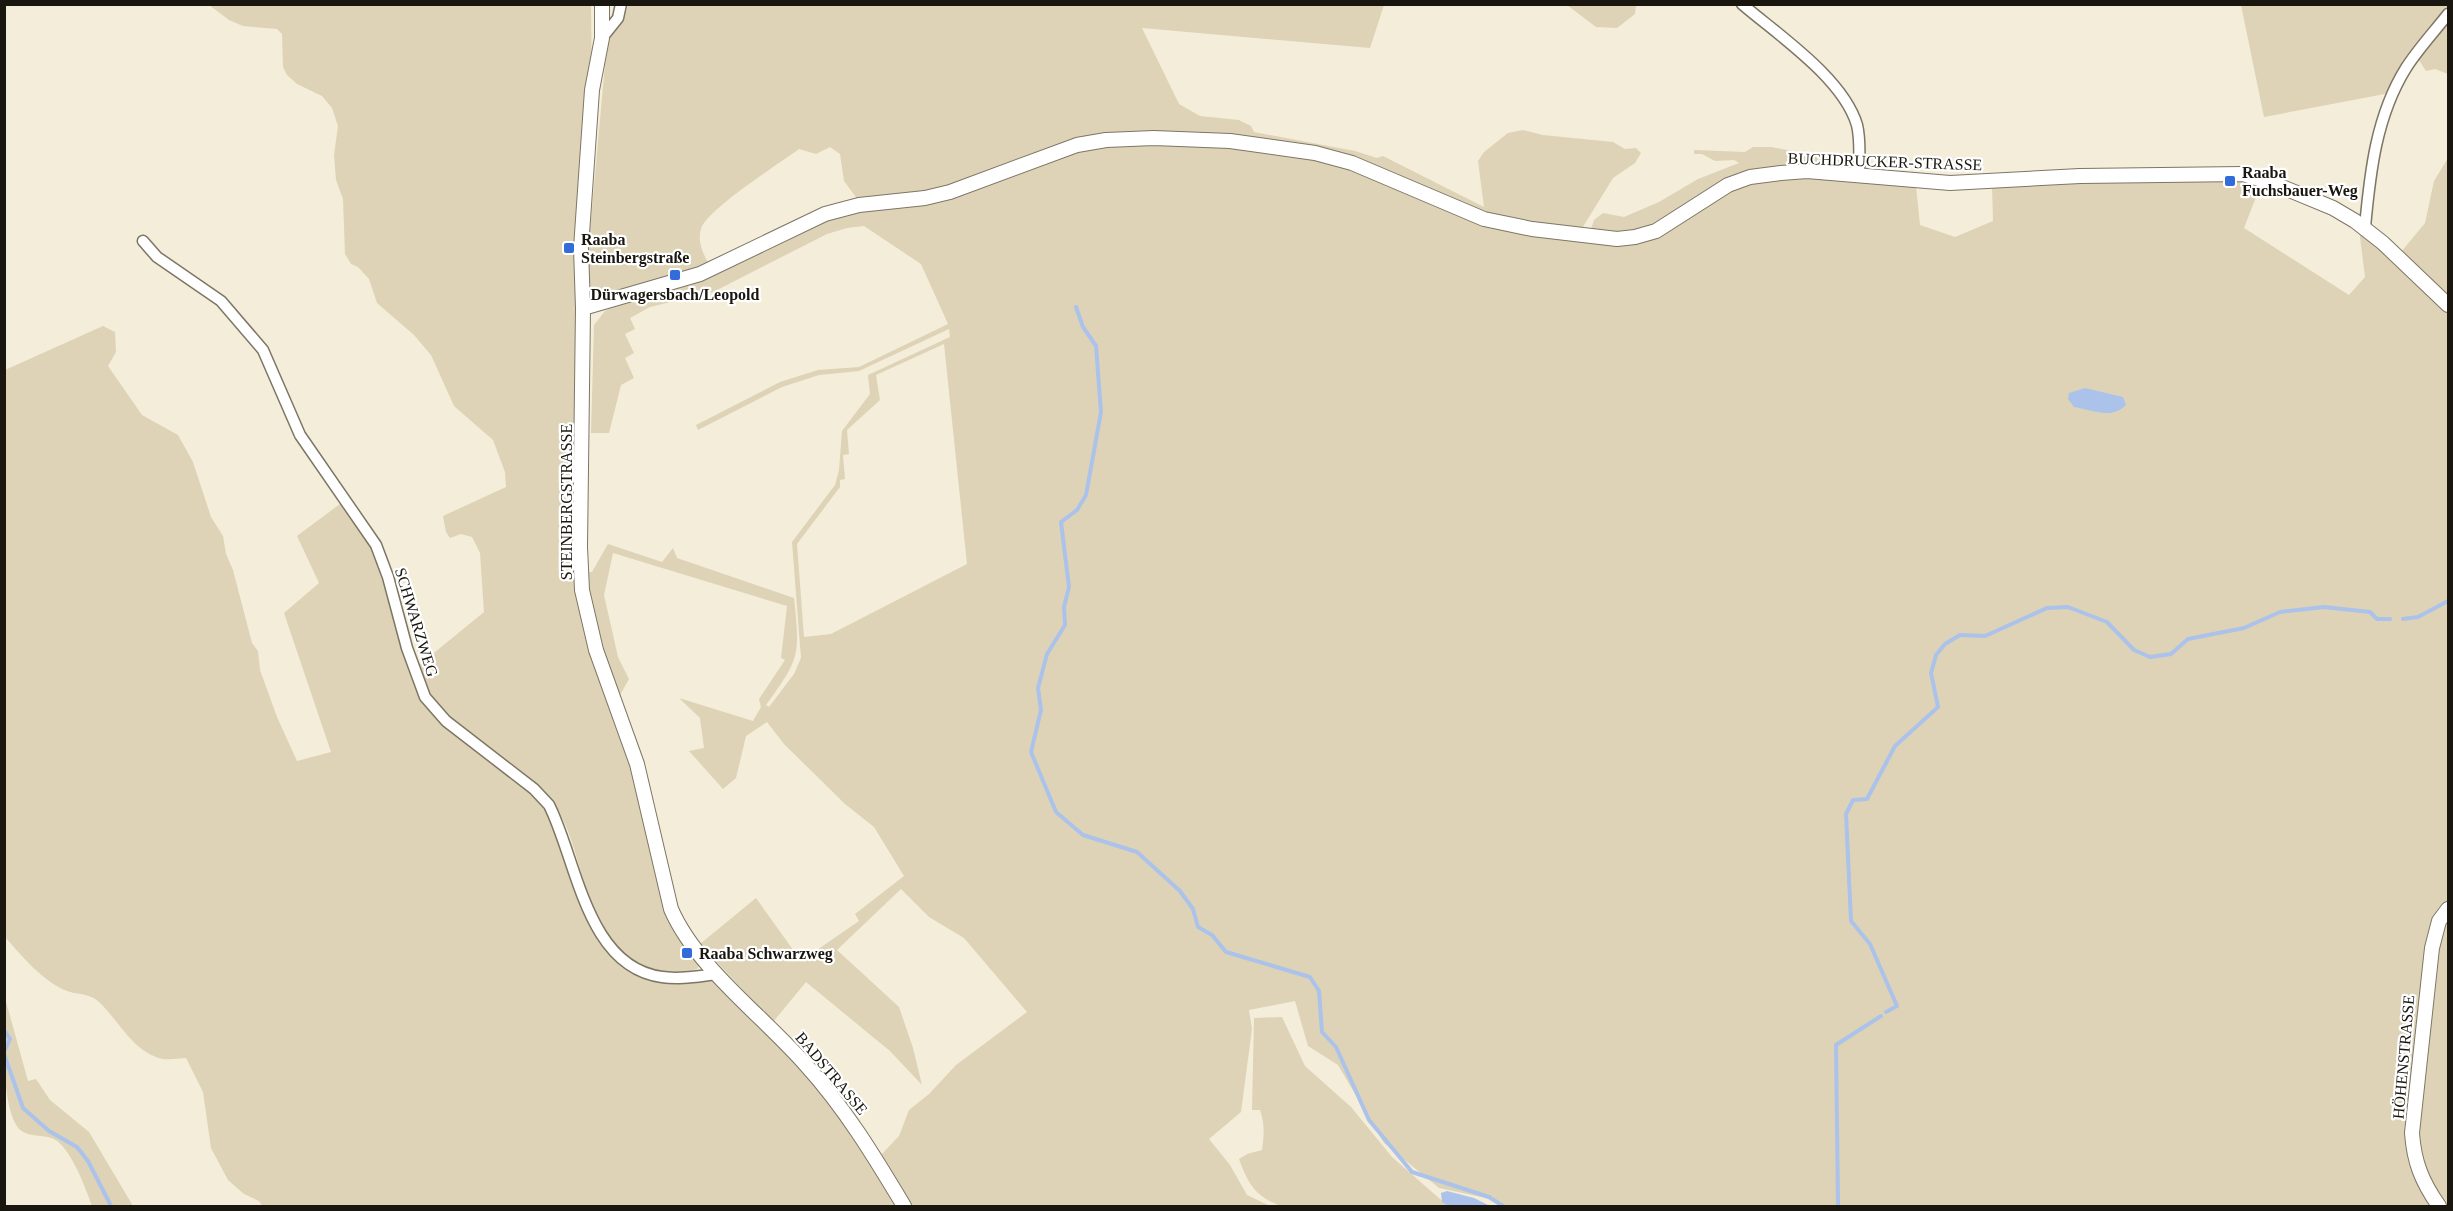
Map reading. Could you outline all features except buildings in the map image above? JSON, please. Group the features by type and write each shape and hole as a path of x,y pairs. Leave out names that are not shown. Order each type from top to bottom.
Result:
{"street":[{"name":"STEINBERGSTRASSE","path":"602,4 602,38 592,90 582,237 580,547 587,620 637,764 671,909 687,940 717,974"},
{"path":"602,38 618,18 621,4"},
{"path":"1742,4 1823,75 1841,97 1858,129 1858,176"},
{"path":"2365,227 2373,153 2396,87 2415,55 2448,14"},
{"name":"BUCHDRUCKER-STRASSE","path":"583,308 700,274 825,214 859,205 925,198 950,192 1061,149 1106,140 1194,139 1315,153 1352,163 1484,219 1532,230 1606,238 1635,237 1656,231 1718,190 1750,177 1800,171 1972,183 2080,176 2235,173 2254,176 2333,208 2365,227 2448,305"},
{"name":"SCHWARZWEG","path":"143,241 157,257 221,301 263,350 300,435 376,545 388,577 407,648 425,697 446,721 534,789 549,805 600,935 626,962 644,972 660,977 680,978 717,974"},
{"name":"HÖHENSTRASSE","path":"2439,1206 2422,1181 2414,1155 2412,1133 2432,948 2439,921 2448,909"},
{"name":"BADSTRASSE","path":"717,974 789,1046 838,1102 904,1206"}],"shaded area":[{"path":"2448,4 2448,9 2412,53 2390,93 2264,117 2241,5"},
{"path":"209,5 591,5 592,90 581,248 579,606 591,652 632,765 666,910 700,965 697,969 673,973 658,971 636,962 616,946 602,927 592,905 569,834 559,812 545,792 455,723 441,710 426,688 418,666 484,612 480,553 472,537 461,534 450,538 446,532 443,516 506,487 505,472 493,440 454,406 431,355 414,335 377,303 369,279 358,267 351,264 345,254 343,199 336,180 334,155 338,126 332,108 322,96 297,84 287,75 283,67 282,34 277,29 243,26 229,20"},
{"path":"628,5 1384,5 1370,48 1142,28 1179,104 1200,116 1239,120 1251,126 1254,132 1355,151 1377,158 1383,156 1484,207 1478,161 1484,152 1508,133 1523,130 1543,135 1613,142 1625,149 1636,148 1641,153 1635,163 1613,178 1581,230 1533,224 1486,214 1333,151 1076,139 949,187 924,193 858,200 844,181 840,154 830,147 816,154 799,149 729,199 706,221 701,229 700,243 709,264 583,308 607,42 624,20"},
{"path":"1567,5 1636,5 1635,14 1617,28 1596,27"},
{"path":"2448,19 2448,74 2435,69 2426,71 2417,57"},
{"path":"1194,143 1331,161 1440,207 1617,243 1742,185 1793,176 1916,186 1920,225 1955,237 1993,221 1992,186 2080,180 2231,178 2261,184 2244,228 2349,295 2365,277 2359,229 2448,311 2448,901 2434,918 2427,947 2407,1133 2414,1171 2432,1206 1500,1206 1491,1199 1439,1188 1384,1143 1338,1065 1308,1046 1295,1001 1249,1010 1252,1029 1241,1112 1209,1139 1230,1165 1247,1195 1270,1206 262,1206 259,1201 244,1194 228,1180 211,1148 203,1092 186,1058 163,1059 143,1050 95,998 67,991 49,981 5,937 5,370 103,326 115,332 116,352 108,366 142,415 178,435 193,462 211,517 223,536 226,554 233,570 252,643 258,651 260,670 277,717 297,761 331,752 284,613 319,583 297,536 344,501 373,546 423,699 546,806 588,917 643,974 715,979 819,1088 877,1169 881,1155 899,1136 909,1110 929,1094 956,1065 1027,1012 964,938 929,917 901,889 837,950 899,1007 913,1048 922,1085 890,1051 806,982 773,1022 700,944 756,898 801,961 859,921 855,914 904,876 874,827 845,804 784,744 767,722 746,736 736,778 723,789 689,751 704,748 700,718 679,698 753,721 761,707 759,699 785,660 781,658 787,606 613,553 604,595 618,657 629,679 620,695 592,616 587,572 592,572 608,544 662,562 673,548 677,558 794,598 797,633 795,656 786,677 766,705 769,707 794,674 801,658 792,542 835,485 839,470 842,431 870,394 868,375 950,337 949,329 859,371 819,375 782,387 698,430 696,425 780,382 818,370 859,367 948,324 921,264 864,226 827,234 713,292 650,307 630,318 635,329 625,334 634,353 625,358 634,378 621,385 609,433 591,433 594,325 605,311 617,304 826,218 882,207 1092,146","holes":["944,344 967,564 831,634 804,637 797,544 840,487 840,480 845,479 843,455 849,454 847,430 880,400 876,375"]},
{"path":"1753,147 1771,147 1848,162 1856,151 1855,162 1848,168 1763,169 1648,229 1617,233 1591,229 1594,220 1603,213 1624,217 1659,202 1698,179 1739,163 1734,160 1715,161 1702,154 1694,154 1694,150 1745,152"},
{"path":"2448,158 2448,297 2401,252 2425,223 2434,181"},
{"path":"2448,919 2448,1206 2435,1191 2426,1173 2419,1133 2438,949 2444,923"},
{"path":"5,998 28,1081 36,1079 50,1100 89,1132 133,1206 92,1206 77,1170 60,1144 54,1139 27,1134 19,1129 13,1118 6,1086"},
{"path":"1282,1017 1305,1066 1351,1107 1392,1157 1448,1206 1281,1206 1259,1194 1246,1176 1239,1159 1262,1150 1263,1125 1260,1110 1252,1110 1254,1018"}],"water":[{"path":"2085,388 2123,397 2126,405 2120,410 2108,413 2074,407 2068,399 2069,393"},
{"path":"1447,1191 1474,1198 1490,1206 1448,1206 1442,1202 1441,1193"}],"waterway":[{"path":"1076,307 1083,327 1096,346 1101,412 1086,495 1077,510 1061,522 1069,587 1064,607 1065,625 1047,654 1038,688 1041,710 1031,752 1056,812 1083,835 1137,852 1180,891 1193,909 1198,927 1212,935 1226,952 1310,977 1319,991 1322,1032 1336,1047 1369,1120 1412,1172 1489,1197 1503,1206"},
{"path":"2403,619 2418,617 2448,601"},
{"path":"1886,1012 1897,1006 1870,944 1851,921 1846,814 1853,800 1867,799 1895,746 1938,707 1931,673 1936,655 1945,644 1960,635 1985,636 2047,608 2068,607 2107,622 2134,650 2150,657 2171,654 2188,639 2244,628 2280,612 2324,607 2370,612 2377,619 2390,619"},
{"path":"1838,1206 1836,1045 1881,1016"},
{"path":"4,1030 10,1039 4,1052"},
{"path":"4,1054 23,1108 49,1131 77,1147 88,1161 111,1206"}],"place":[{"name":"Raaba Fuchsbauer-Weg","path":"2230,181"},
{"name":"Raaba Steinbergstraße","path":"569,248"},
{"name":"Dürwagersbach/Leopold","path":"675,275"},
{"name":"Raaba Schwarzweg","path":"687,953"}]}
